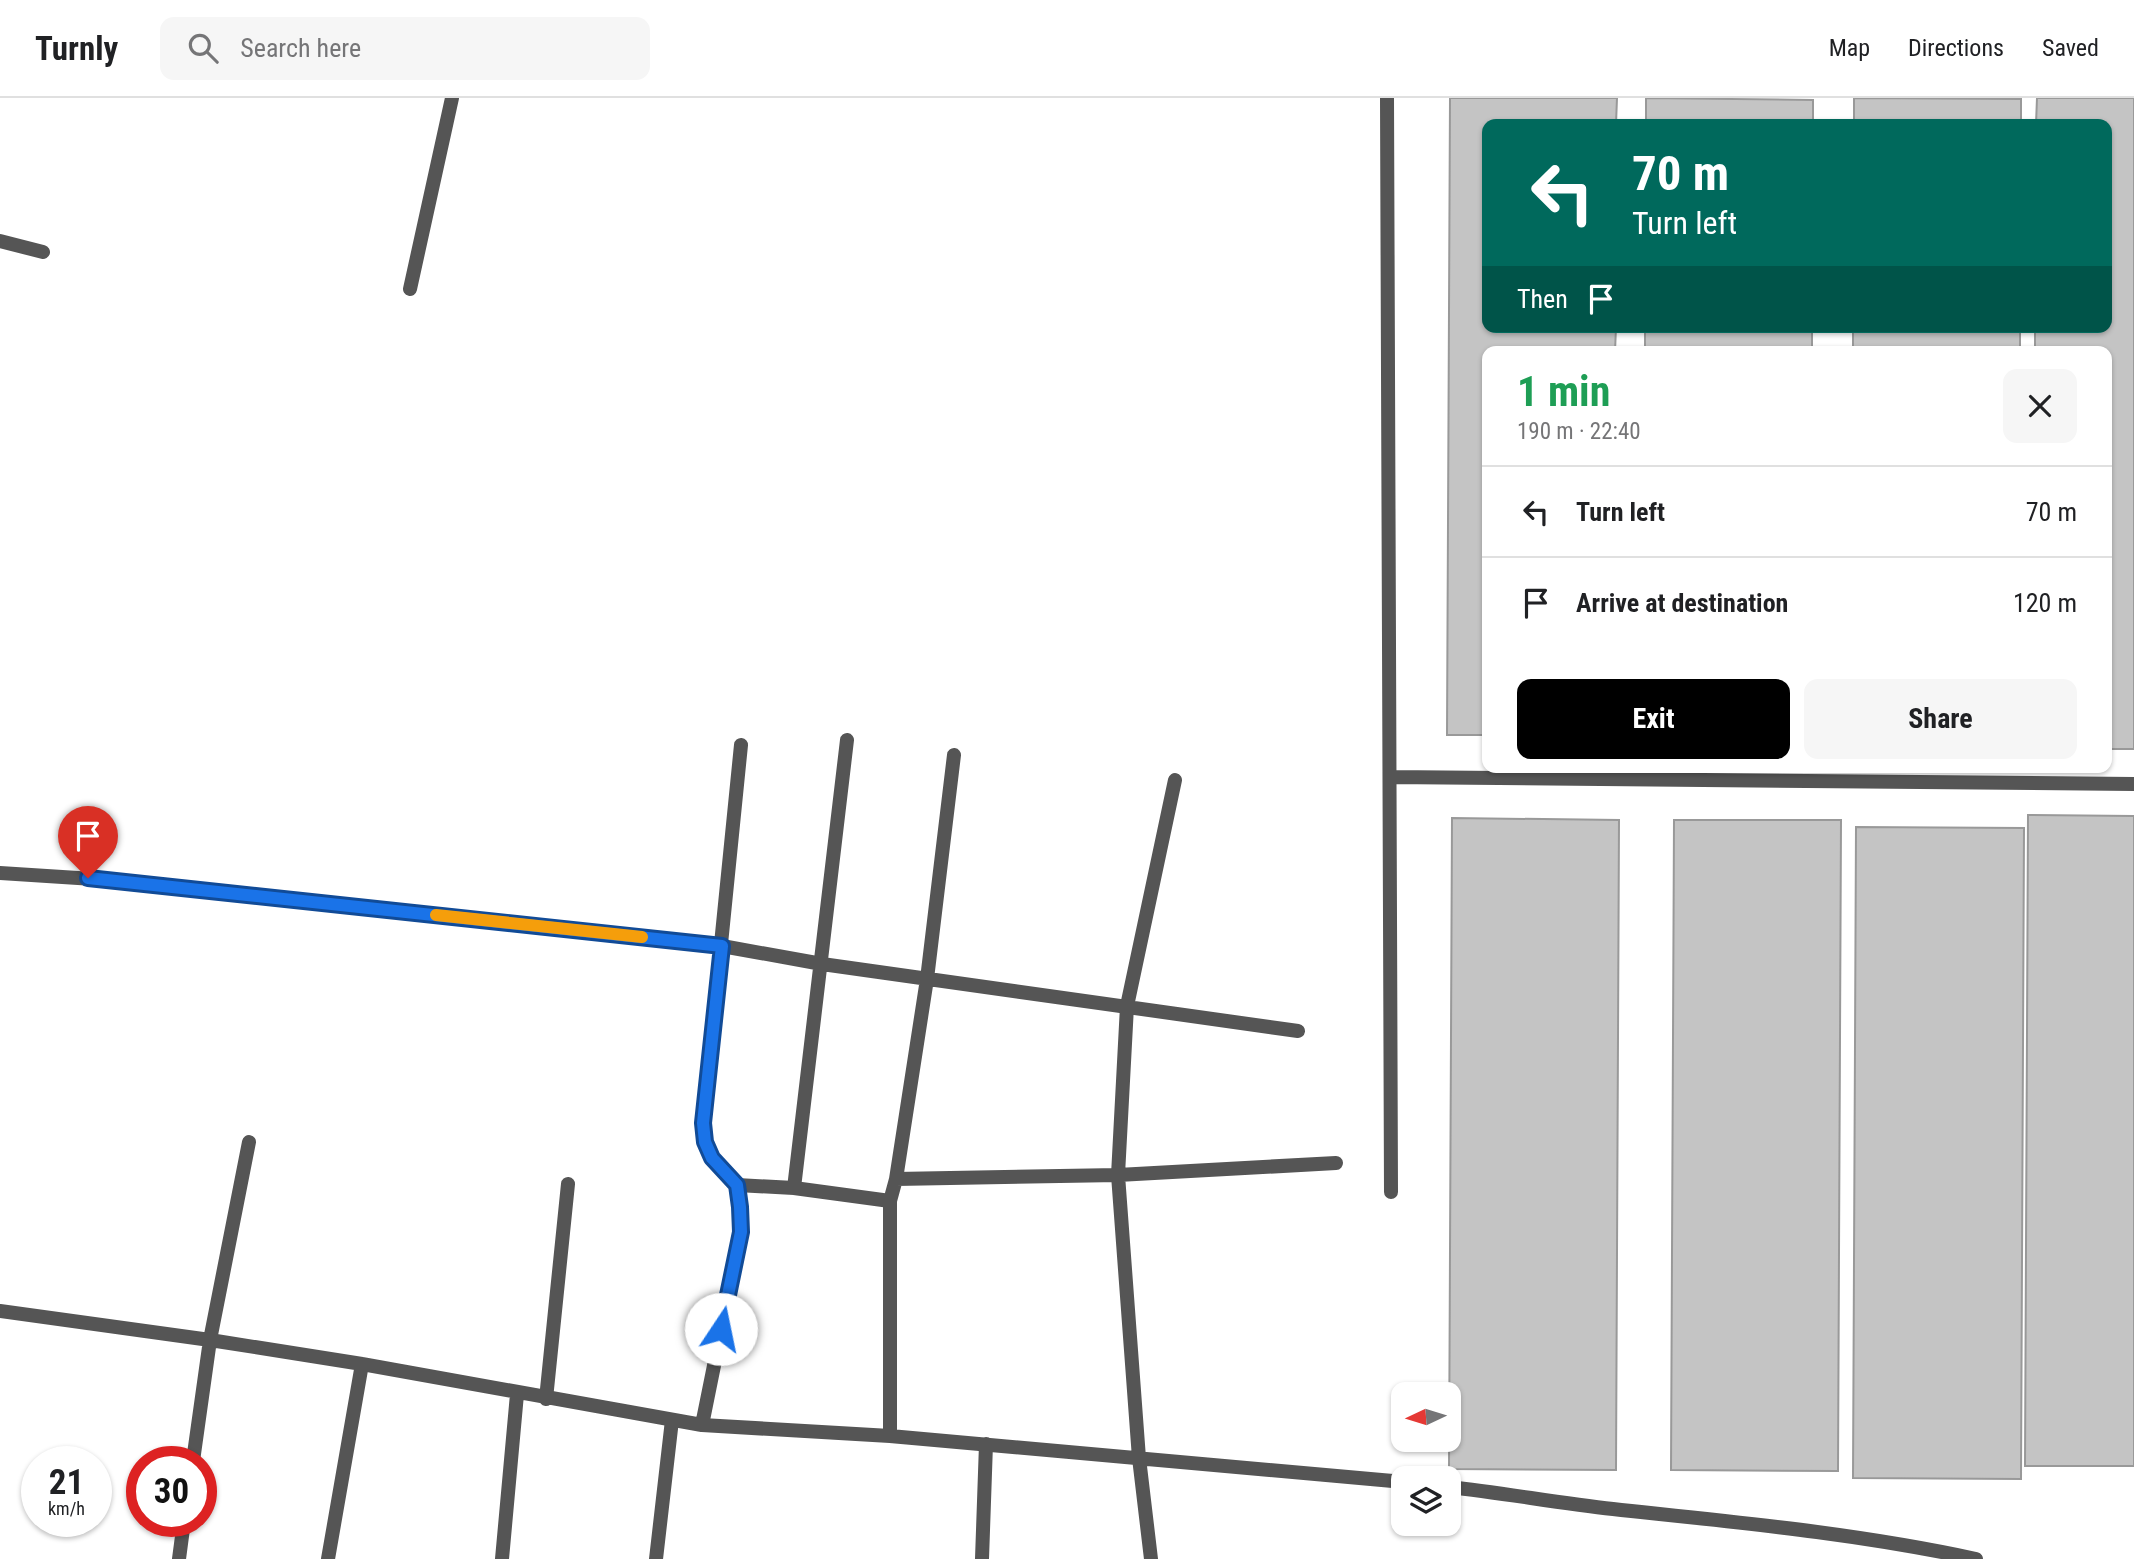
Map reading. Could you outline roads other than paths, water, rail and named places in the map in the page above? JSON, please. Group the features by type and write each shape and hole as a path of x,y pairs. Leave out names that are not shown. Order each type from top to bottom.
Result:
{"street":[{"path":"410,289 453,98"},
{"path":"1387,98 1391,1192"},
{"path":"0,241 43,252"},
{"path":"794,1188 847,740"},
{"path":"702,1425 741,1232 737,1185 712,1158 705,1142 703,1123 741,746"},
{"path":"890,1436 890,1201 896,1179 927,979 954,755"},
{"path":"1390,777 2134,784"},
{"path":"1151,1559 1139,1458 1118,1175 1127,1006 1175,780"},
{"path":"0,873 109,880 722,946 822,964 1298,1031"},
{"path":"194,1446 210,1340 249,1142"},
{"path":"896,1179 1118,1175 1336,1163"},
{"path":"546,1399 568,1184"},
{"path":"737,1185 794,1188 890,1201"},
{"path":"0,1311 362,1364 517,1394 702,1425 890,1436 1391,1481"},
{"path":"328,1559 362,1364"},
{"path":"502,1559 517,1394"},
{"path":"656,1559 672,1420"},
{"path":"982,1559 986,1444"},
{"path":"1461,1489 1604,1508 1817,1531 1914,1545 1976,1559"},
{"path":"179,1559 182,1537"}]}
